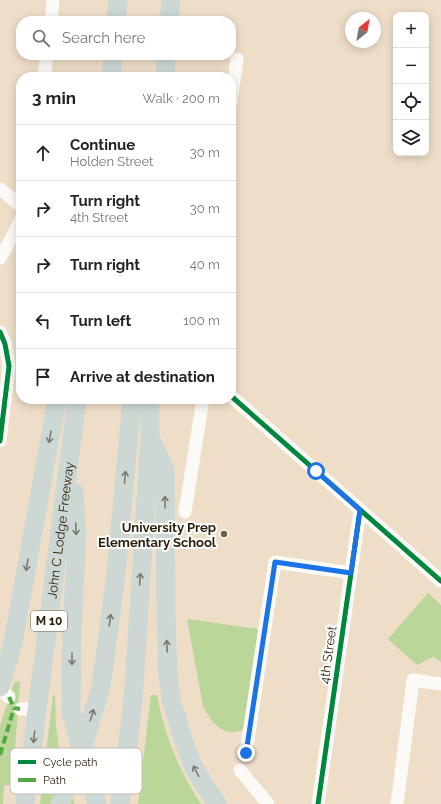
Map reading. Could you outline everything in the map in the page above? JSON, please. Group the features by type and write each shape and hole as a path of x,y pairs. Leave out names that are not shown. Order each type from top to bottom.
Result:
{"highway":[{"path":"116,16 118,0"},
{"path":"169,16 170,0"},
{"path":"111,72 113,60"},
{"path":"165,72 166,60"},
{"path":"3,691 56,404"},
{"name":"John C Lodge Freeway","path":"27,748 28,709 71,448 76,404"},
{"path":"82,748 101,687 116,574 132,404"},
{"path":"127,748 133,702 150,437 150,404"},
{"path":"150,437 165,470 166,618 168,675 171,700 182,739 193,766 204,786 217,804"},
{"path":"71,448 77,534 72,629 71,712 81,748"},
{"name":"John C Lodge Freeway","path":"25,794 25,804"},
{"path":"60,804 64,794"},
{"path":"94,794 97,804"},
{"path":"120,804 121,794"}],"street":[{"path":"52,16 54,0"},
{"path":"235,72 237,59"},
{"path":"45,72 46,60"},
{"path":"0,189 16,202"},
{"path":"0,258 16,230"},
{"path":"0,332 5,344 9,366 0,442"},
{"path":"236,400 441,581"},
{"path":"185,512 202,404"},
{"name":"4th Street","path":"318,804 360,510"},
{"path":"246,753 275,562 351,573"},
{"path":"397,804 413,680 441,684"},
{"path":"240,770 268,804"}],"green space":[{"path":"428,593 441,605 441,662 433,657 417,665 388,639"},
{"path":"187,619 258,629 245,729 237,732 224,731 214,723 203,706"},
{"path":"16,681 20,682 15,748 10,748 10,785 4,785 3,804 0,804 0,726 14,683"},
{"path":"53,695 55,695 56,726 59,748 47,748"},
{"path":"151,695 157,695 173,752 201,804 138,804 139,794 142,794 142,770"},
{"path":"41,794 71,794 75,804 40,804"}],"marked path":[{"path":"9,697 14,708 20,709"},
{"path":"0,755 14,708"}],"cycle path":[{"path":"0,332 5,344 9,366 0,441"},
{"path":"236,400 441,581"},
{"path":"318,804 360,510"}],"place":[{"name":"University Prep Elementary School","path":"224,534"}],"route":[{"path":"246,753 275,562 351,573 360,510 316,471"}]}
